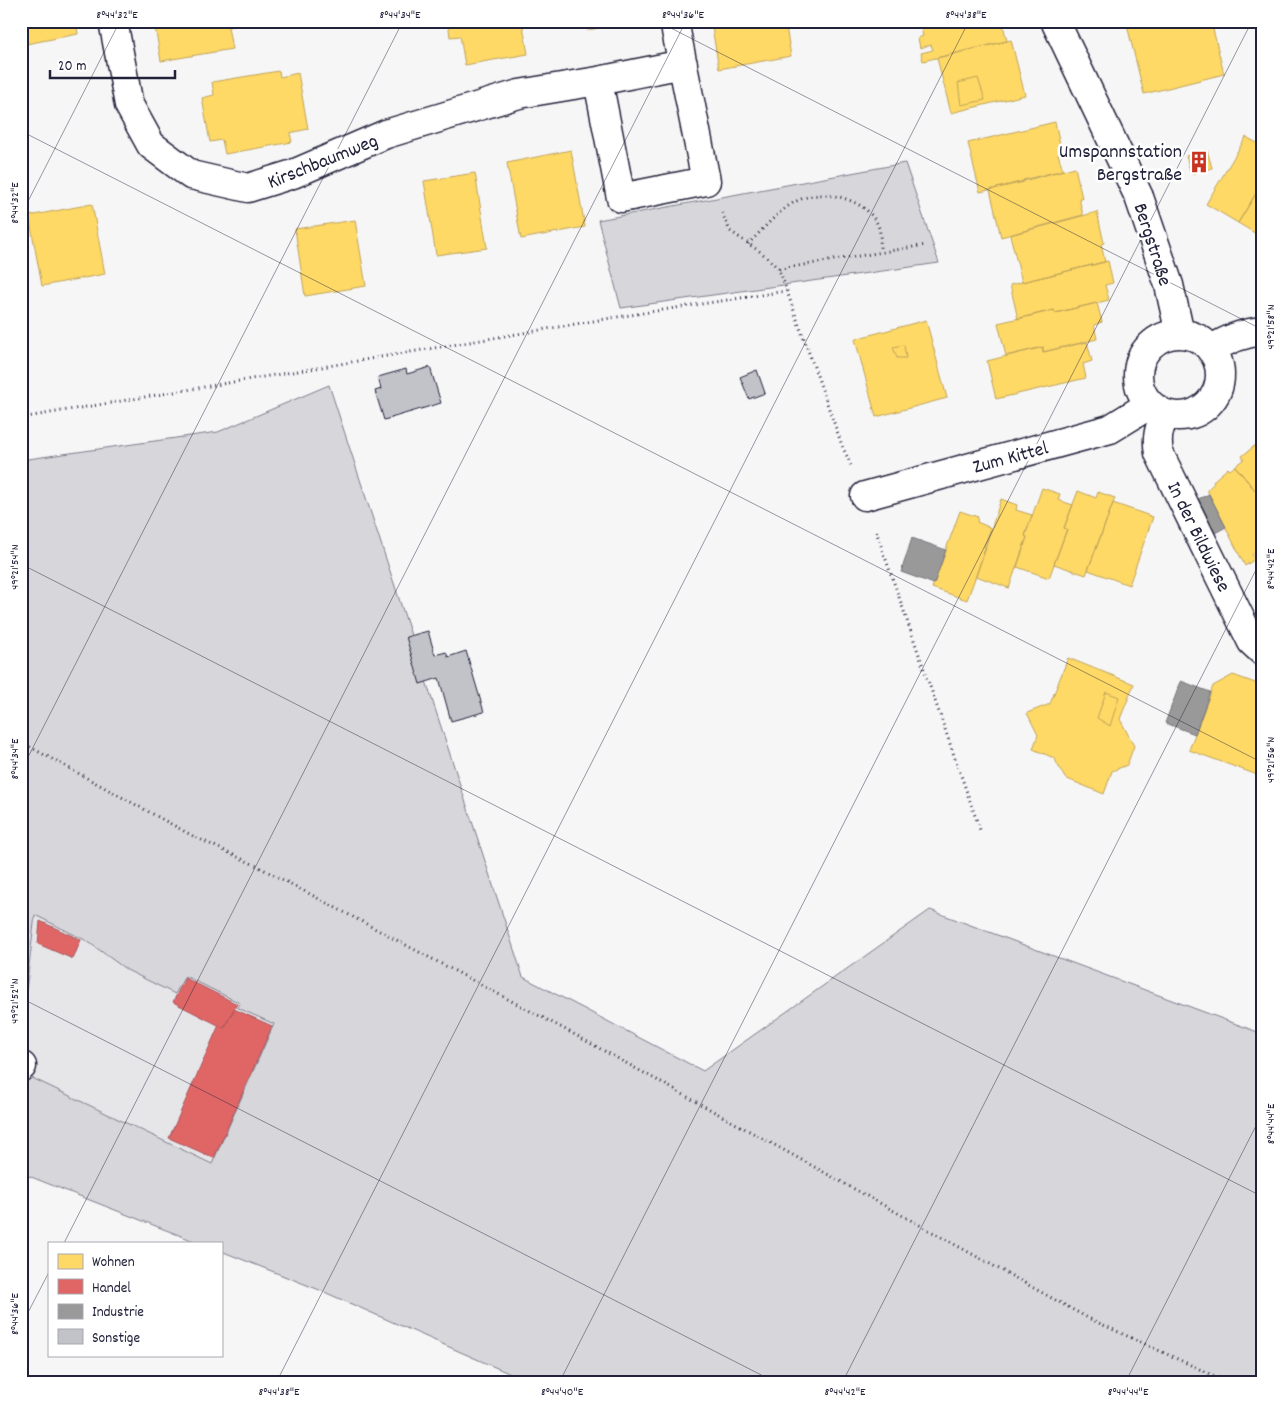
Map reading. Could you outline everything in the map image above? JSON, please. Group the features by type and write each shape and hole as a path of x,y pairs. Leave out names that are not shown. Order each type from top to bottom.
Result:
{"street":[{"name":"Kirschbaumweg","path":"113,21 129,105 151,145 191,175 248,188 293,174 386,134 520,94 683,64"},
{"path":"598,81 621,198 706,181 674,21"},
{"name":"Bergstraße","path":"1055,21 1139,197 1168,285 1180,334"},
{"path":"1211,350 1221,343 1246,333 1263,332"},
{"path":"1180,334 1195,337 1211,350 1216,358 1220,372 1218,387 1211,401 1197,413 1182,417 1157,410 1140,391 1137,379 1138,366 1144,353 1156,341 1169,335 1180,334"},
{"name":"Zum Kittel","path":"865,496 1110,428 1157,410"},
{"name":"In der Bildwiese","path":"1157,410 1157,443 1160,453 1252,642 1263,652"}],"path":[{"path":"706,181 730,231 762,253 779,269 843,448 865,496"},
{"path":"748,244 779,214 794,203 816,195 847,199 863,207 875,220 879,229 880,251"},
{"path":"779,269 926,245"},
{"path":"21,418 617,317 786,291"},
{"path":"879,541 980,830"},
{"path":"21,742 193,836 258,866 568,1031 1088,1318 1230,1383"}],"shaded area":[{"path":"905,163 939,263 621,308 598,220"},
{"path":"329,385 523,977 703,1071 930,910 1263,1034 1263,1383 531,1383 322,1291 222,1251 222,1242 196,1242 21,1173 21,1077 26,1075 212,1164 274,1024 238,1008 240,1003 185,976 175,994 127,970 87,941 35,915 21,1034 21,460 218,432"},
{"path":"35,914 87,941 127,970 175,994 184,976 240,1003 238,1009 274,1024 212,1164 26,1075 21,1065 21,1034"}],"building: Wohnen":[{"path":"21,21 76,21 78,34 21,45"},
{"path":"154,21 237,21 238,25 228,27 232,49 161,61"},
{"path":"448,21 522,21 528,54 465,65 460,36 450,37"},
{"path":"586,21 643,21 587,30"},
{"path":"711,21 785,21 791,56 719,69"},
{"path":"919,21 1002,21 1007,41 923,61 921,53 933,50 931,45 920,48 918,38 923,36"},
{"path":"1126,21 1211,21 1224,74 1144,94"},
{"path":"1011,40 1025,95 951,113 937,58"},
{"path":"279,71 280,77 298,73 308,129 290,133 292,142 225,154 222,140 210,142 202,98 214,95 212,82"},
{"path":"978,78 985,100 961,105 958,83"},
{"path":"1055,122 1062,153 1058,154 1063,170 1023,180 1024,182 980,192 968,143"},
{"path":"1246,137 1263,146 1263,182 1238,223 1206,204"},
{"path":"571,150 585,227 521,239 507,163"},
{"name":"Umspannstation Bergstraße","path":"1207,150 1212,168 1191,174 1186,156"},
{"path":"1075,167 1082,198 1079,198 1083,215 1001,237 990,190"},
{"path":"475,173 487,248 436,255 424,181"},
{"path":"1263,182 1263,238 1238,223"},
{"path":"92,204 105,274 42,286 29,216"},
{"path":"1097,212 1104,243 1101,244 1105,262 1022,282 1010,235"},
{"path":"355,220 366,286 305,296 295,229"},
{"path":"1108,261 1113,283 1105,285 1109,300 1055,313 1054,310 1018,319 1010,285"},
{"path":"1097,303 1102,322 1094,325 1097,339 1043,352 1043,347 1006,356 998,323 1054,310 1055,313"},
{"path":"926,320 947,398 876,417 855,339"},
{"path":"1087,342 1092,361 1083,364 1086,378 996,399 987,361 1043,347 1043,352"},
{"path":"904,345 906,358 897,358 893,347"},
{"path":"1257,444 1263,446 1263,500 1235,466 1244,459 1242,456"},
{"path":"1235,466 1263,500 1263,546 1252,555 1255,559 1245,566 1207,490 1214,483 1213,481 1228,468 1230,470"},
{"path":"1042,488 1060,494 1058,500 1073,505 1064,528 1067,529 1049,578 1017,567 1027,537 1025,536"},
{"path":"1078,491 1096,498 1098,492 1115,498 1086,575 1054,564 1067,529 1064,528"},
{"path":"1001,499 1017,505 1016,510 1032,515 1025,536 1027,537 1009,588 976,576"},
{"path":"1113,503 1153,517 1129,585 1088,570"},
{"path":"960,511 978,517 977,522 991,528 984,547 986,548 967,600 932,588"},
{"path":"1068,658 1134,684 1120,719 1134,746 1127,765 1112,771 1104,794 1065,778 1054,758 1033,749 1038,735 1027,713 1050,704"},
{"path":"1233,675 1258,684 1263,694 1263,777 1189,750 1213,686"},
{"path":"1106,692 1119,697 1110,726 1097,718"}],"building: Handel":[{"path":"40,921 81,940 73,959 38,944"},
{"path":"185,978 237,1004 224,1028 173,1002"},
{"path":"234,1009 272,1026 214,1158 169,1138 219,1025 224,1028"}],"building: Industrie":[{"path":"1209,494 1226,527 1213,534 1196,500"},
{"path":"912,538 946,550 934,584 901,572"},
{"path":"1181,681 1210,692 1195,734 1165,723"}],"building: Sonstige":[{"path":"430,367 441,403 384,420 375,391 381,389 378,377 406,369 407,374"},
{"path":"757,370 765,393 749,399 740,377"},
{"path":"428,631 435,655 446,652 448,657 466,651 484,712 451,721 439,678 420,684 406,637"}],"place":[{"name":"Umspannstation Bergstraße","path":"1199,162"}]}
